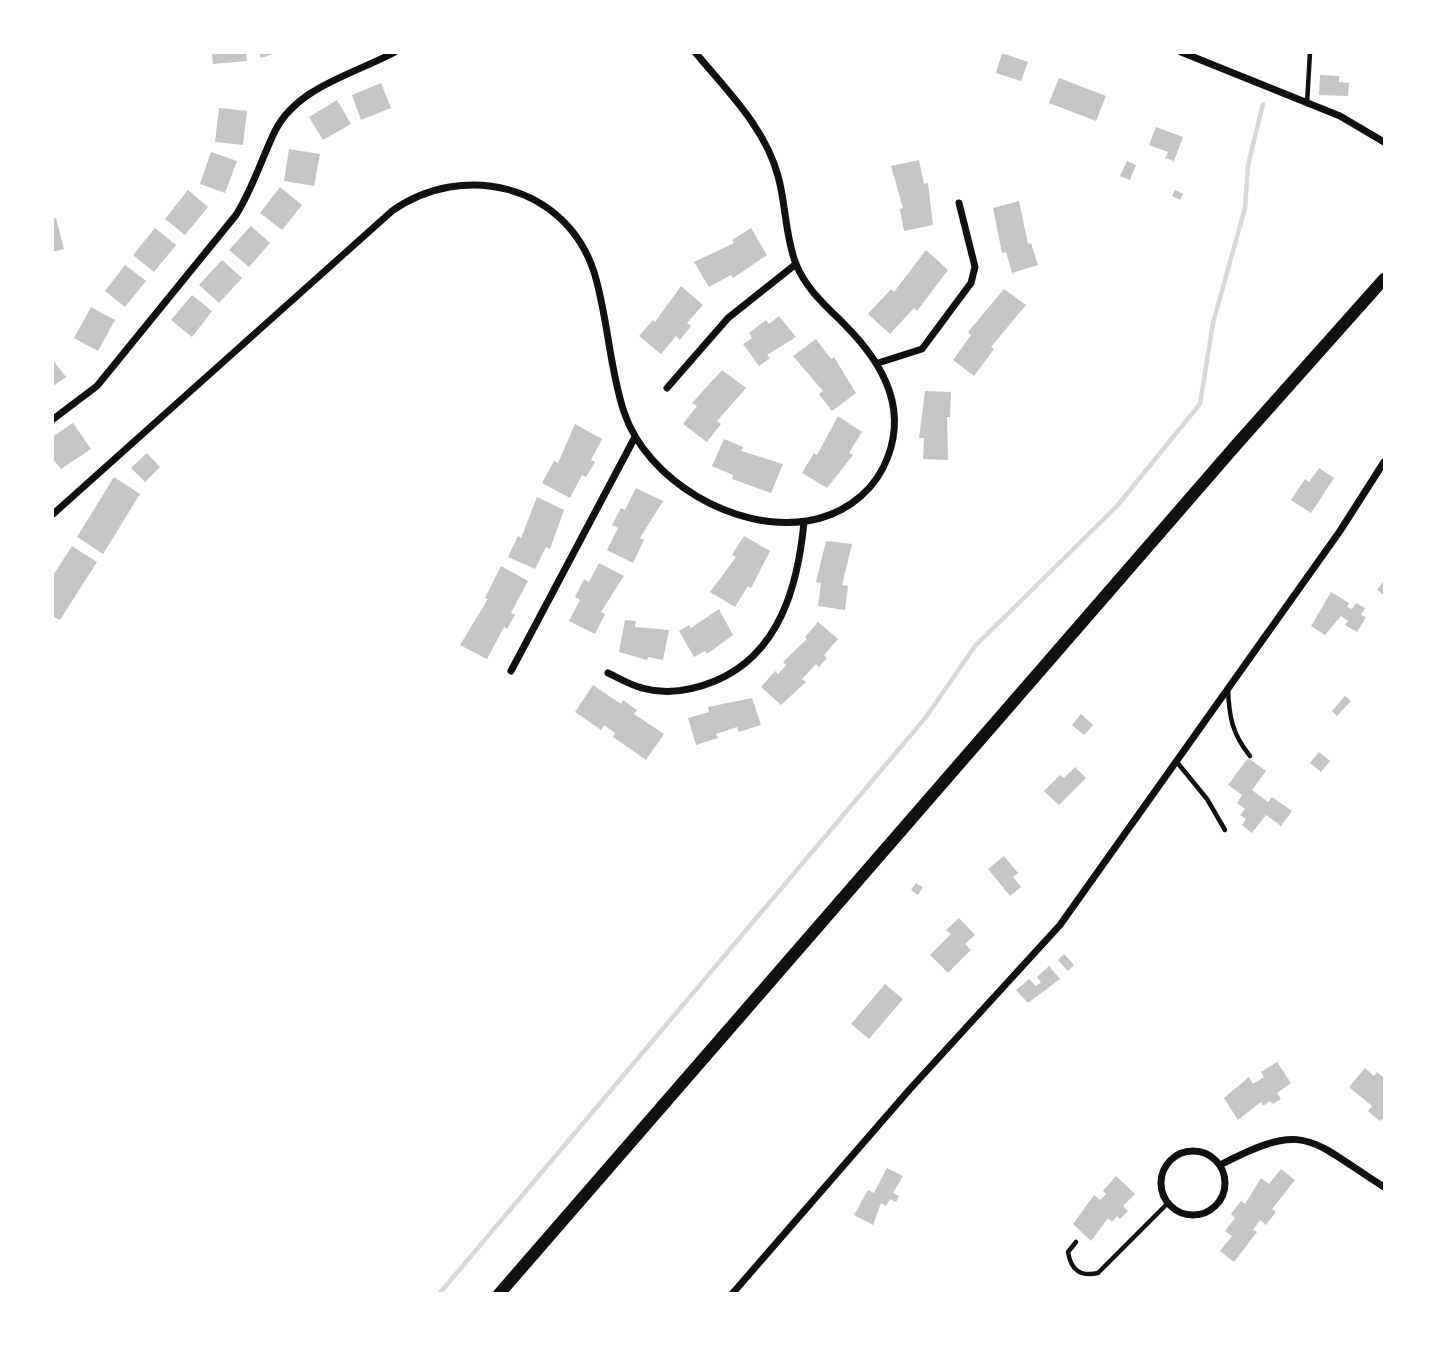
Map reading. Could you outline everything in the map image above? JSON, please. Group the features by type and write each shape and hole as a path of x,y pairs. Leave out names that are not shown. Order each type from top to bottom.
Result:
{"main road":[{"path":"499,1293 1384,279"}],"street":[{"path":"52,420 97,386 236,215 254,185 275,131 292,106 308,95 395,52"},
{"path":"52,515 392,211 421,193 457,184 509,188 555,215 573,235 594,272 619,394 635,437 679,484 700,499 741,515 804,522 827,516 855,502 877,479 892,443 894,408 891,389 878,363 816,296 796,264 779,178 765,142 695,52"},
{"path":"1181,52 1340,116 1384,142"},
{"path":"878,363 922,349 971,283 975,267 959,203"},
{"path":"667,388 728,318 796,264"},
{"path":"511,671 635,437"},
{"path":"732,1293 909,1089 1060,925 1228,684 1340,531 1384,462"},
{"path":"608,673 640,688 674,692 722,678 751,660 773,632 793,588 801,558 804,522"},
{"path":"1220,1165 1269,1142 1288,1138 1304,1139 1384,1187"},
{"path":"1195,1151 1206,1154 1220,1165 1225,1177 1224,1191 1214,1207 1203,1214 1190,1215 1168,1203 1162,1191 1161,1179 1173,1158 1195,1151"}],"lane":[{"path":"1307,104 1310,52"},
{"path":"1228,684 1230,724 1237,740 1250,756"},
{"path":"1176,760 1207,799 1225,830"},
{"path":"1076,1242 1068,1252 1070,1264 1078,1273 1087,1276 1098,1273 1168,1203"}],"building":[{"path":"212,52 246,52 247,61 213,64"},
{"path":"259,52 276,52 276,53 261,58"},
{"path":"1002,53 1028,62 1021,81 996,73"},
{"path":"1320,75 1339,76 1339,82 1349,83 1348,96 1319,95"},
{"path":"1059,78 1106,96 1096,121 1049,103"},
{"path":"381,83 391,108 361,120 352,95"},
{"path":"337,100 351,124 323,140 309,117"},
{"path":"219,108 247,111 243,145 215,142"},
{"path":"1156,127 1183,137 1174,161 1165,158 1168,152 1149,145"},
{"path":"289,149 320,154 314,186 284,181"},
{"path":"211,152 237,161 225,193 200,184"},
{"path":"919,160 924,184 928,183 933,225 904,231 900,209 903,208 891,166"},
{"path":"1127,161 1136,165 1130,180 1120,176"},
{"path":"280,187 302,205 282,230 260,213"},
{"path":"188,190 208,207 185,235 165,219"},
{"path":"1175,190 1183,194 1180,200 1172,196"},
{"path":"1019,201 1028,244 1031,243 1038,265 1012,273 1006,252 1002,253 993,208"},
{"path":"56,218 64,249 52,252 52,219"},
{"path":"251,226 270,243 249,267 229,250"},
{"path":"155,228 176,245 154,272 133,255"},
{"path":"751,228 767,255 733,278 731,275 709,287 694,262 734,243 732,240"},
{"path":"926,250 948,270 917,311 914,308 890,334 868,314 891,289 894,292"},
{"path":"222,260 242,278 219,303 199,285"},
{"path":"125,265 146,281 125,307 105,291"},
{"path":"681,286 703,305 687,323 691,326 680,340 676,336 661,354 639,336 653,320 655,322"},
{"path":"1004,289 1026,305 991,347 994,349 974,376 953,360 971,335 968,332"},
{"path":"192,295 212,311 192,337 171,320"},
{"path":"91,307 115,320 98,351 74,338"},
{"path":"779,316 796,337 767,355 770,358 759,366 743,344 752,338 749,333 766,320 769,324"},
{"path":"816,339 831,359 834,357 856,393 832,411 819,394 823,391 793,356"},
{"path":"52,359 66,377 52,387"},
{"path":"722,370 746,388 717,421 721,424 707,442 683,424 697,406 692,403"},
{"path":"925,391 951,392 950,417 947,417 948,460 923,459 924,438 919,438"},
{"path":"838,416 862,432 849,453 853,455 827,488 802,473 814,453 817,455"},
{"path":"73,423 91,449 61,469 52,458 52,437"},
{"path":"575,424 602,439 591,460 595,462 586,477 582,475 570,498 542,483 554,461 558,463"},
{"path":"724,439 743,447 741,451 783,464 771,493 732,479 733,475 712,466"},
{"path":"147,453 160,467 145,482 131,468"},
{"path":"1319,468 1334,478 1311,513 1291,500 1305,479 1309,482"},
{"path":"114,477 140,494 103,554 77,537"},
{"path":"636,488 663,501 640,538 644,540 633,563 607,550 618,528 612,525 621,508 625,510"},
{"path":"537,497 564,510 550,549 546,547 535,569 508,557 518,536 521,538"},
{"path":"744,536 770,551 751,588 748,586 735,607 710,592 736,557 732,555"},
{"path":"826,541 852,544 842,585 848,586 845,610 818,606 821,583 816,582"},
{"path":"72,546 97,562 60,620 52,616 52,577"},
{"path":"599,563 624,576 601,612 605,614 595,634 569,621 580,600 575,597 584,579 589,582"},
{"path":"501,566 528,581 511,613 515,615 507,629 504,627 487,659 460,645 488,599 485,598"},
{"path":"1384,580 1384,595 1377,590"},
{"path":"1331,592 1349,603 1347,607 1352,609 1356,603 1365,608 1361,615 1366,617 1357,632 1345,625 1348,621 1341,616 1325,635 1311,626"},
{"path":"719,609 733,635 707,654 705,651 694,657 679,631 689,625 691,628"},
{"path":"625,620 636,621 635,627 669,630 663,660 648,657 647,660 619,652"},
{"path":"818,622 838,639 824,655 827,658 819,667 816,664 802,679 806,682 781,705 761,687 775,671 778,674 786,665 783,662 807,639 805,637"},
{"path":"593,685 621,704 623,700 637,710 634,714 664,734 646,760 613,737 615,733 604,725 601,730 575,712"},
{"path":"1345,696 1351,701 1337,716 1332,711"},
{"path":"752,698 761,725 739,732 737,727 716,734 718,738 696,745 688,718 709,712 708,707"},
{"path":"1081,714 1093,725 1084,735 1072,725"},
{"path":"1319,752 1330,761 1321,772 1310,763"},
{"path":"1248,758 1266,771 1252,790 1268,802 1272,797 1292,811 1281,826 1266,815 1252,833 1242,825 1246,819 1240,815 1245,809 1237,803 1242,795 1228,785"},
{"path":"1075,767 1086,778 1059,805 1044,791 1060,775 1064,778"},
{"path":"1004,856 1018,873 1013,877 1021,887 1010,896 988,869"},
{"path":"916,883 923,888 918,895 911,890"},
{"path":"959,918 975,935 965,944 971,950 948,973 930,955 951,934 946,930"},
{"path":"1064,954 1074,965 1068,971 1058,960"},
{"path":"1049,966 1060,979 1028,1003 1016,990 1029,979 1036,986 1041,982 1037,977"},
{"path":"885,984 903,999 869,1039 851,1024"},
{"path":"1277,1062 1291,1083 1277,1093 1281,1099 1273,1104 1270,1101 1263,1106 1261,1102 1238,1120 1224,1098 1249,1077 1253,1084 1264,1077 1261,1072"},
{"path":"1365,1068 1374,1076 1377,1072 1384,1078 1384,1117 1380,1121 1368,1111 1372,1106 1349,1087"},
{"path":"887,1168 903,1176 893,1193 899,1196 896,1202 890,1199 886,1206 881,1203 873,1225 854,1215 868,1190 874,1193"},
{"path":"1281,1169 1295,1180 1272,1209 1276,1212 1266,1225 1260,1220 1253,1230 1257,1232 1234,1262 1220,1251 1232,1236 1225,1231 1235,1218 1231,1214 1241,1201 1245,1204 1261,1178 1269,1184"},
{"path":"1116,1176 1135,1194 1123,1206 1128,1211 1120,1219 1117,1216 1112,1222 1108,1218 1091,1241 1073,1224 1094,1195 1100,1200 1106,1194 1103,1191"}],"waterway":[{"path":"439,1294 926,717 975,646 1117,506 1200,404 1213,323 1245,208 1248,165 1263,104"}]}
